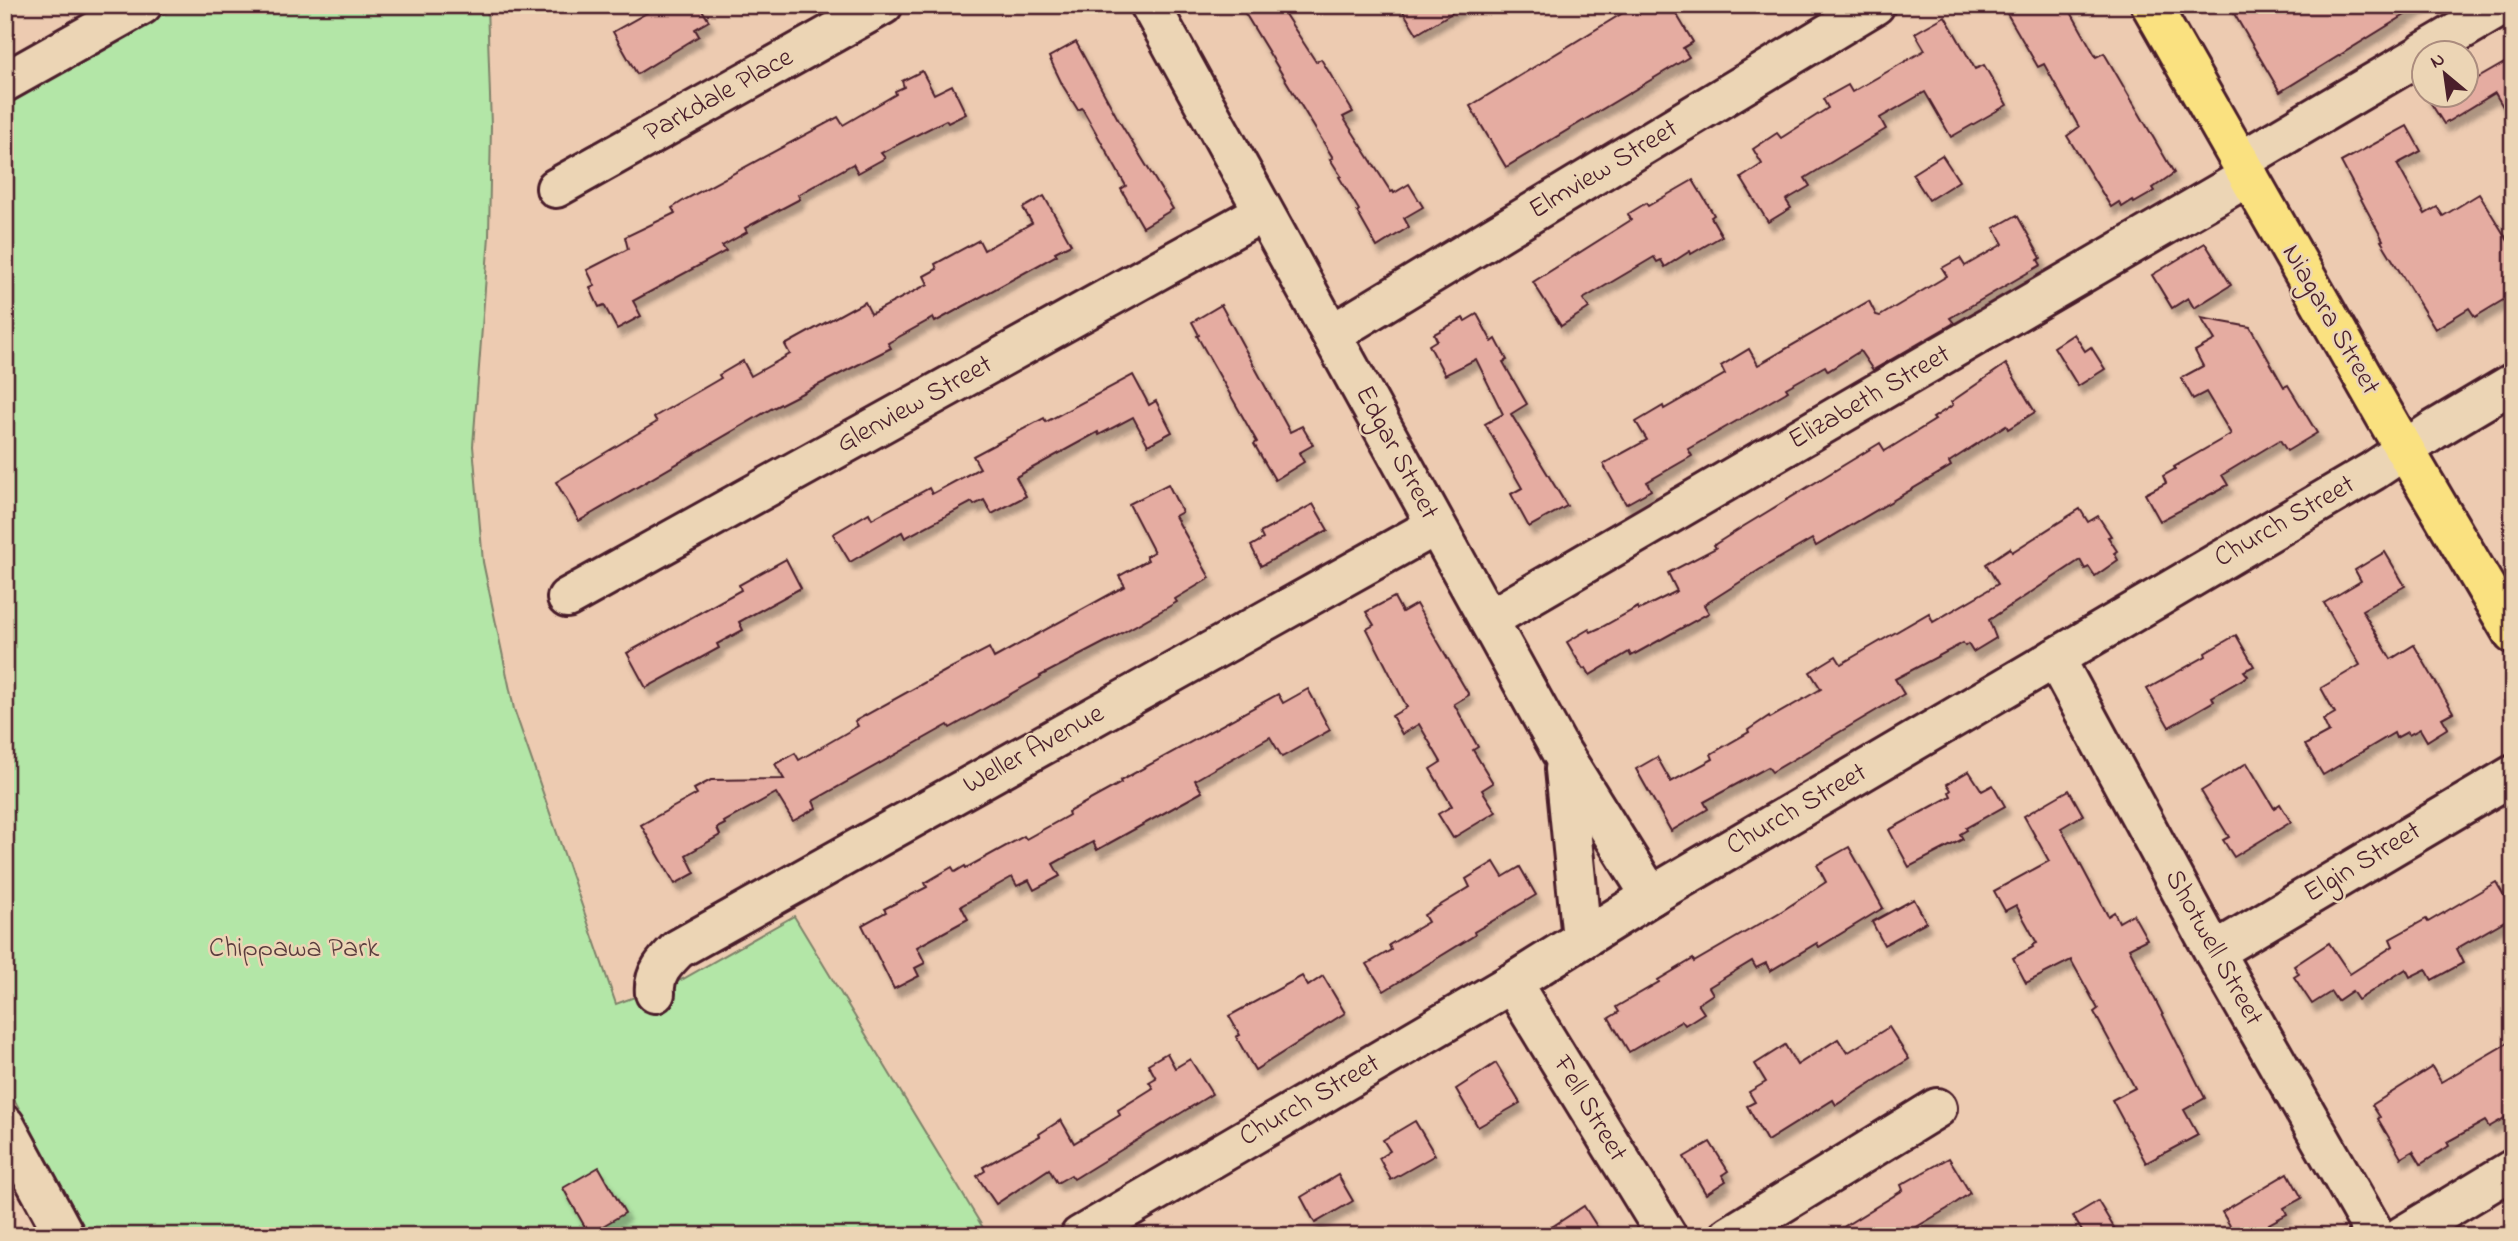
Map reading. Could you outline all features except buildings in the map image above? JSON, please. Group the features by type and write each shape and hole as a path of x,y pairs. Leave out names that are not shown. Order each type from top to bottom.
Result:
{"main road":[{"name":"Niagara Street","path":"2151,5 2513,634"}],"street":[{"path":"5,82 142,5"},
{"name":"Parkdale Place","path":"556,188 883,5"},
{"name":"Edgar Street","path":"1150,5 1560,750 1651,896"},
{"name":"Elmview Street","path":"1332,334 1875,5"},
{"name":"Elizabeth Street","path":"2449,38 2504,5"},
{"name":"Elizabeth Street","path":"1490,619 2245,169 2410,62"},
{"name":"Glenview Street","path":"567,598 1263,212"},
{"name":"Church Street","path":"1080,1236 1512,983 1651,896 2513,383"},
{"name":"Weller Avenue","path":"655,993 654,981 659,971 678,949 1435,526"},
{"name":"Shotwell Street","path":"2055,658 2214,952 2376,1236"},
{"path":"1560,750 1567,776 1582,939"},
{"name":"Elgin Street","path":"2214,952 2513,775"},
{"name":"Fell Street","path":"1512,983 1667,1236"},
{"path":"1729,1236 1937,1108"},
{"path":"5,1125 65,1236"},
{"path":"2402,1236 2513,1169"}],"green space":[{"name":"Chippawa Park","path":"180,5 487,5 491,126 489,236 473,446 483,562 514,709 616,1004 683,979 794,916 988,1236 89,1236 5,1083 5,103"}]}
